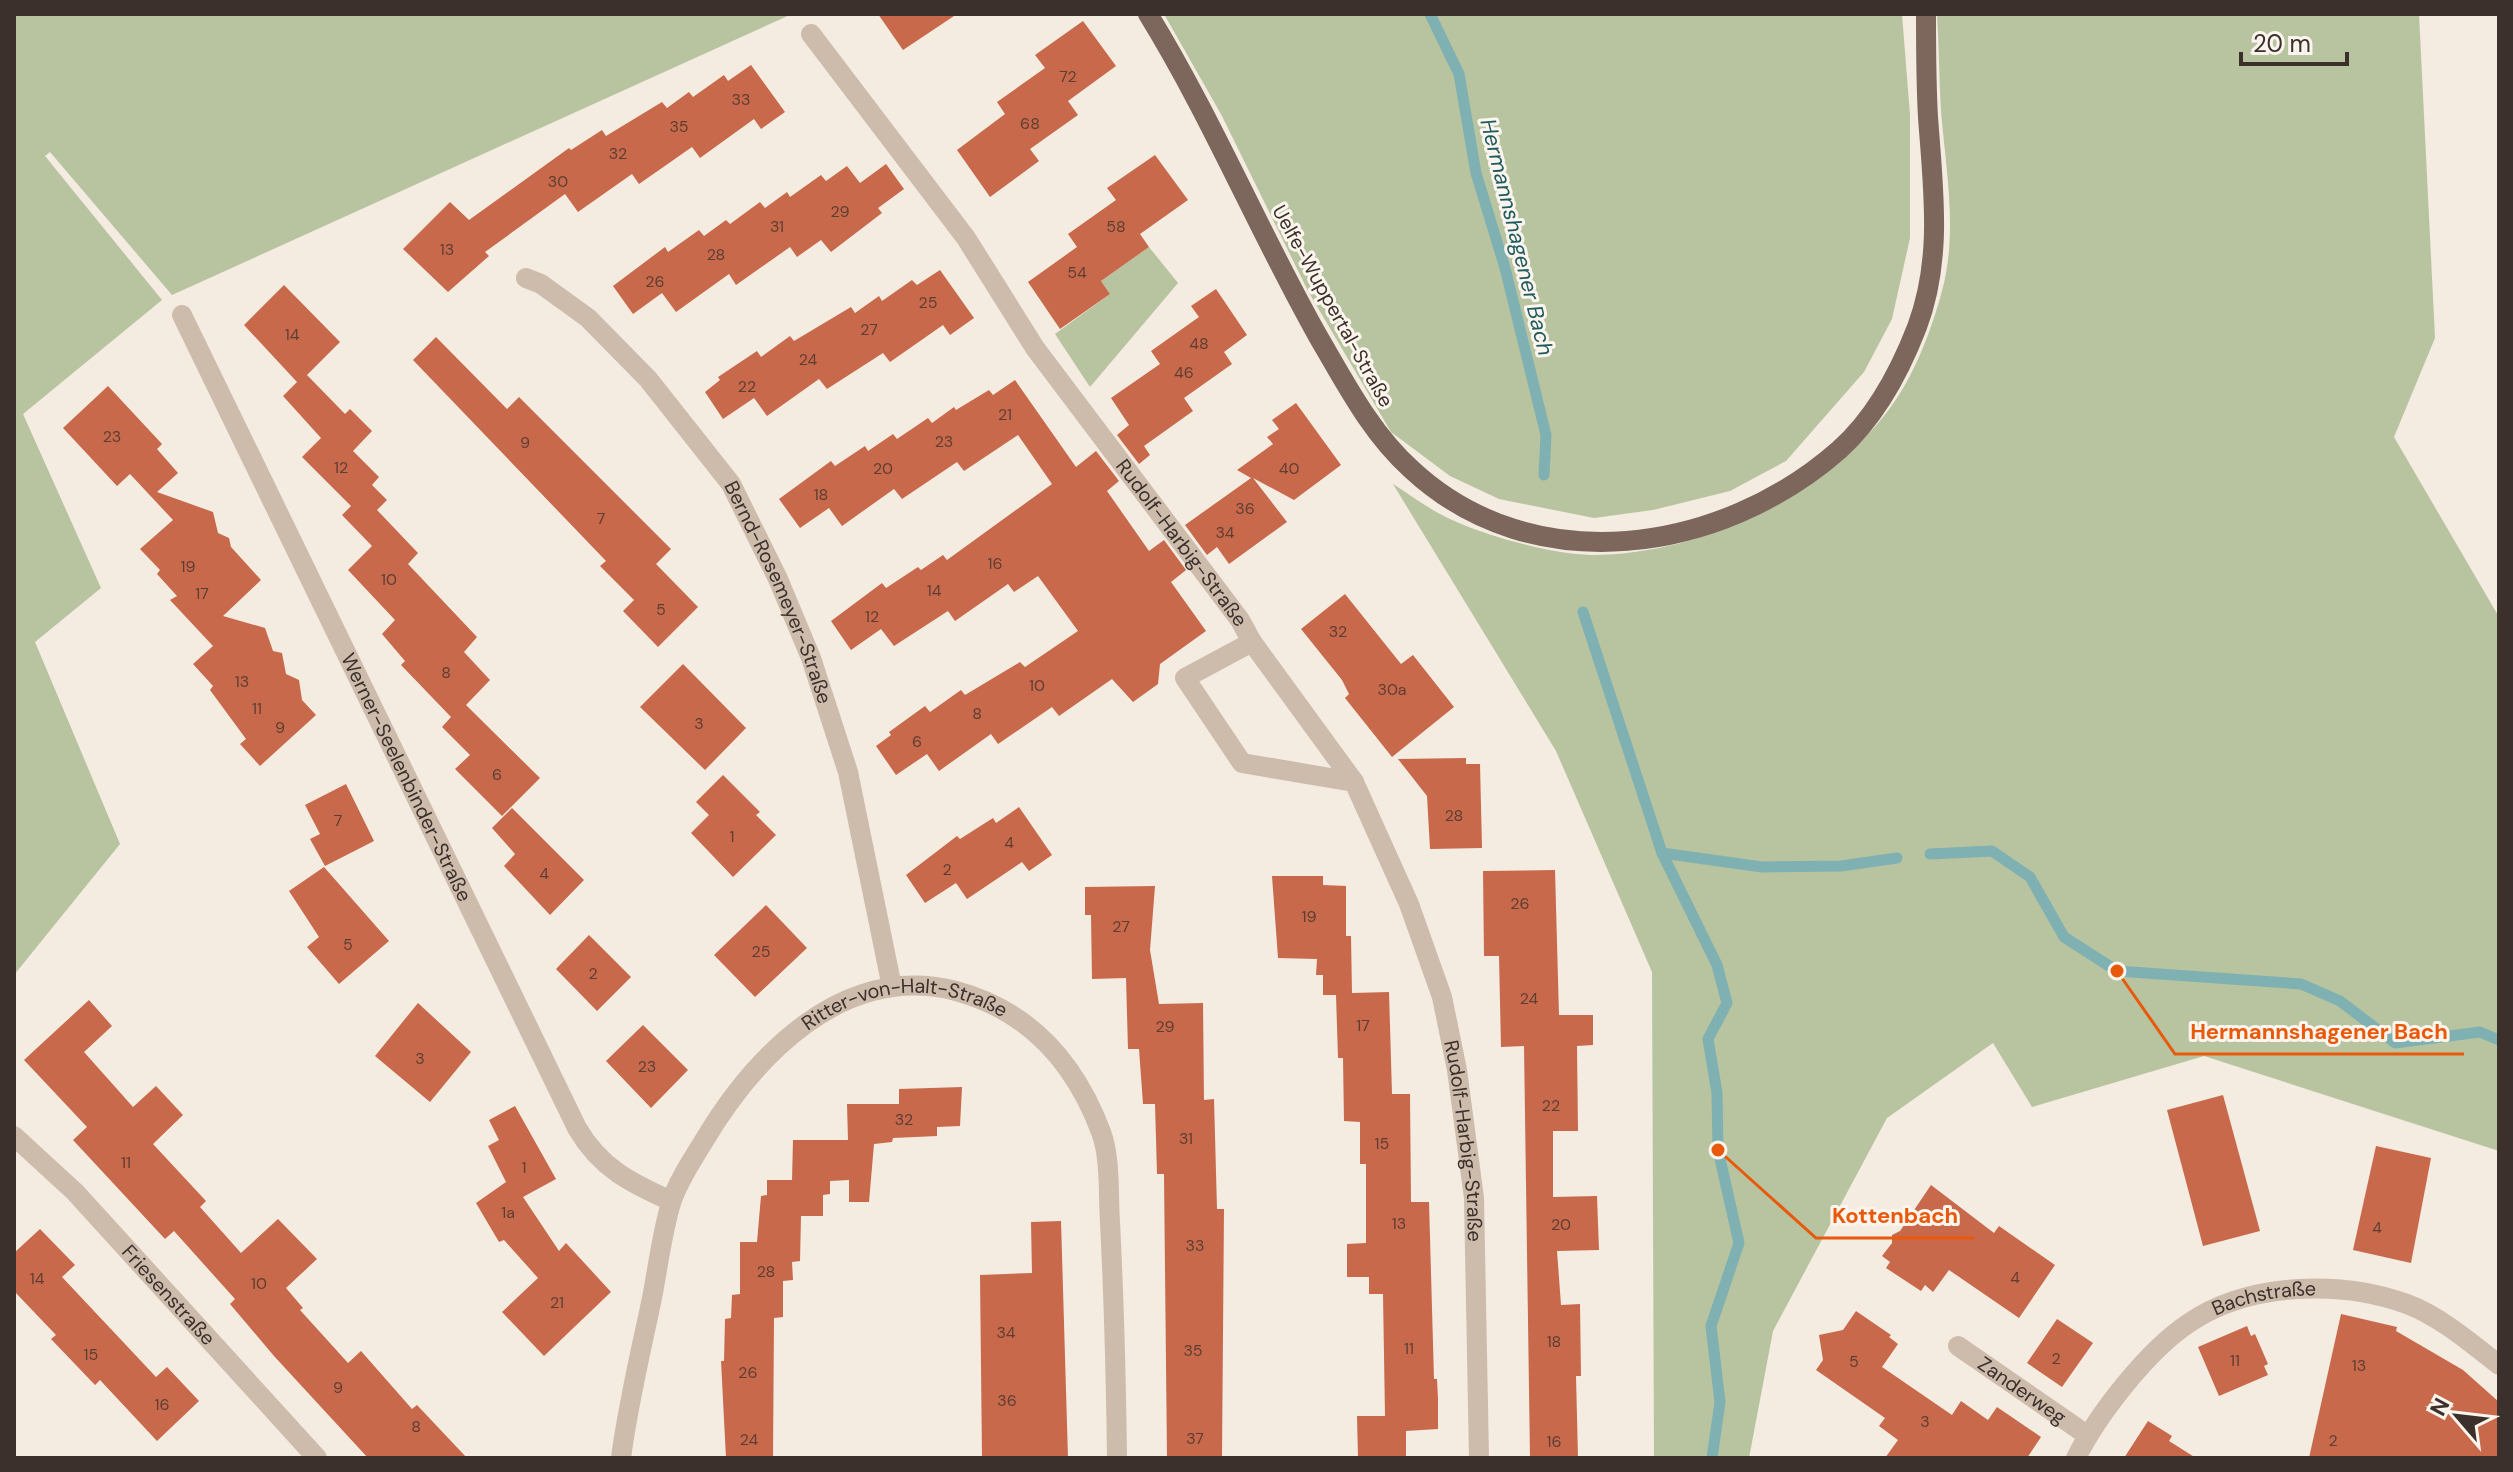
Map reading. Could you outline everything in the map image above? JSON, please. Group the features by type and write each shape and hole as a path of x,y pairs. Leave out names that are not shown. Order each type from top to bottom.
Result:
{"main road":[{"name":"Uelfe-Wuppertal-Straße","path":"1148,14 1209,124 1297,300 1360,409 1382,437 1410,468 1461,505 1531,533 1591,544 1644,541 1685,532 1759,503 1839,450 1878,405 1917,325 1934,243 1936,201 1928,115 1926,14"}],"street":[{"name":"Rudolf-Harbig-Straße","path":"811,34 966,238 1035,348 1240,620 1252,642 1185,678 1242,763 1354,782 1409,904 1442,997 1457,1070 1474,1198 1479,1458"},
{"name":"Bernd-Rosemeyer-Straße","path":"526,278 541,284 588,318 618,348 691,430 731,484 778,579 811,658 848,772 892,987"},
{"name":"Werner-Seelenbinder-Straße","path":"182,315 577,1128 591,1152 613,1173 671,1201"},
{"path":"1252,642 1354,782"},
{"name":"Ritter-von-Halt-Straße","path":"621,1458 671,1201 722,1110 761,1060 812,1017 852,997 892,987 936,986 965,994 1006,1012 1057,1050 1103,1136 1108,1187 1117,1458"},
{"name":"Friesenstraße","path":"14,1136 75,1192 317,1458"},
{"name":"Bachstraße","path":"2076,1458 2087,1435 2132,1376 2188,1323 2220,1308 2292,1288 2318,1287 2371,1293 2410,1305 2458,1333 2499,1365"},
{"name":"Zanderweg","path":"1958,1346 2087,1435"}],"green space":[{"path":"14,14 792,14 172,295 50,152 45,156 162,300 23,414 101,588 35,642 120,844 14,975"},
{"path":"1164,14 1902,14 1910,115 1910,238 1892,319 1864,372 1786,461 1730,491 1653,510 1594,518 1499,499 1450,476 1391,432 1308,291 1222,116"},
{"path":"1937,14 2419,14 2435,338 2394,437 2499,617 2499,1151 2204,1056 2032,1107 1993,1043 1887,1118 1773,1331 1749,1458 1654,1458 1652,972 1556,751 1393,484 1428,507 1482,532 1538,548 1591,555 1674,545 1715,532 1755,516 1828,471 1860,443 1905,385 1920,354 1942,291 1950,224"},
{"path":"1149,247 1178,283 1090,387 1055,334 1110,294 1101,281"}],"building":[{"path":"878,14 957,14 903,50"},
{"path":"1083,21 1116,66 1068,101 1078,115 1030,149 1039,161 990,197 957,150 1005,114 997,102 1045,68 1035,55"},
{"path":"751,65 785,112 761,129 754,119 700,158 692,147 639,184 632,174 578,212 565,194 485,252 489,256 448,292 403,249 450,202 469,220 569,148 571,150 602,130 606,136 662,102 667,108 689,92 693,97 724,75 728,81"},
{"path":"1155,155 1188,200 1140,234 1149,247 1101,281 1110,294 1060,329 1028,282 1077,247 1068,234 1116,200 1107,188"},
{"path":"886,164 904,189 878,208 882,213 831,252 821,240 797,257 790,247 736,285 729,274 676,312 662,293 633,314 613,286 665,247 668,252 699,230 704,236 726,220 730,224 760,202 765,208 787,192 790,197 821,175 826,181 847,166 860,183"},
{"path":"940,270 974,318 950,335 943,325 890,362 883,353 827,389 819,379 767,416 754,398 723,419 705,392 720,380 718,377 757,351 761,357 790,336 794,341 851,307 855,313 879,296 882,301 912,280 917,285"},
{"path":"284,285 340,342 307,375 345,414 350,409 372,431 353,451 379,477 372,485 387,500 377,510 418,553 408,564 477,637 464,652 490,680 466,705 540,778 502,816 455,769 470,755 442,727 451,717 401,665 405,661 382,634 395,620 348,570 372,546 342,515 351,506 302,457 321,438 283,396 297,382 244,325"},
{"path":"1216,289 1247,335 1224,352 1232,364 1184,398 1193,411 1144,446 1150,455 1139,464 1117,435 1129,425 1111,398 1160,364 1151,351 1199,317 1191,306"},
{"path":"436,337 507,409 519,397 671,549 656,564 698,607 658,647 623,611 634,600 600,566 606,561 413,360"},
{"path":"1015,380 1076,467 1096,451 1119,481 1107,491 1149,551 1164,540 1186,570 1171,582 1206,631 1160,664 1158,684 1133,702 1112,679 1059,716 1052,707 998,744 991,734 939,771 927,754 896,775 876,746 891,735 889,732 925,706 930,712 961,690 965,695 1020,662 1025,667 1078,631 1038,576 1014,592 1008,584 955,621 948,611 894,646 881,629 851,650 831,621 882,583 886,588 943,555 947,560 1052,484 1018,435 964,471 957,462 902,499 894,489 842,526 829,508 800,528 779,499 831,461 835,466 865,446 868,451 893,434 897,439 928,418 932,423 954,407 956,410 989,390 993,395"},
{"path":"108,386 162,444 157,449 178,473 157,492 213,512 218,533 229,538 231,547 261,580 223,616 265,628 273,651 282,653 286,674 299,680 302,700 316,715 260,766 240,744 246,739 210,690 213,686 193,664 213,646 170,600 177,596 157,574 160,570 140,549 173,520 130,474 117,486 63,428"},
{"path":"1296,403 1341,465 1294,500 1253,478 1287,522 1229,564 1217,547 1207,555 1185,525 1251,478 1237,470 1273,444 1267,437 1279,429 1272,420"},
{"path":"1345,594 1401,664 1413,655 1454,707 1392,757 1345,698 1349,694 1342,680 1301,629"},
{"path":"683,664 746,728 705,770 640,707"},
{"path":"1466,758 1466,764 1480,764 1482,848 1430,849 1427,796 1398,759"},
{"path":"723,775 760,812 756,815 776,835 733,877 691,833 709,815 696,802"},
{"path":"346,784 374,841 325,866 310,839 320,834 305,805"},
{"path":"1019,807 1052,855 1029,871 1022,862 967,899 956,883 925,903 906,875 957,836 960,839 993,818 996,823"},
{"path":"512,808 584,880 550,915 504,866 515,854 492,828"},
{"path":"324,867 389,941 339,984 307,947 319,937 289,891"},
{"path":"1555,870 1559,1015 1593,1015 1593,1045 1577,1046 1578,1131 1553,1131 1553,1197 1597,1196 1599,1250 1557,1251 1561,1305 1580,1304 1581,1376 1576,1376 1578,1458 1530,1458 1524,1046 1501,1047 1499,956 1484,956 1483,871"},
{"path":"1272,876 1323,876 1323,885 1346,886 1346,936 1351,936 1352,993 1389,992 1392,1094 1410,1094 1411,1202 1429,1202 1434,1379 1437,1379 1438,1399 1438,1429 1406,1431 1406,1458 1358,1458 1357,1416 1385,1416 1383,1294 1369,1294 1369,1277 1347,1277 1347,1244 1366,1243 1366,1164 1360,1164 1360,1122 1344,1121 1343,1058 1338,1058 1336,995 1323,995 1323,975 1316,975 1317,959 1278,958"},
{"path":"1155,886 1150,950 1159,1004 1203,1003 1204,1100 1214,1099 1217,1209 1224,1209 1222,1458 1167,1458 1164,1174 1157,1174 1155,1104 1143,1104 1139,1049 1128,1049 1126,978 1092,979 1091,915 1085,915 1085,887"},
{"path":"766,905 807,948 755,997 714,955"},
{"path":"589,935 631,977 597,1011 556,969"},
{"path":"89,1000 112,1026 84,1052 133,1107 156,1086 183,1115 153,1144 206,1201 200,1207 241,1253 278,1219 317,1259 286,1288 303,1308 300,1310 348,1363 361,1351 412,1409 417,1405 467,1458 368,1458 274,1356 230,1304 235,1299 174,1231 165,1239 73,1140 87,1127 24,1060"},
{"path":"418,1003 471,1052 430,1102 375,1056"},
{"path":"643,1025 688,1070 651,1108 606,1061"},
{"path":"962,1087 960,1126 937,1127 937,1136 893,1138 892,1142 874,1144 869,1202 849,1202 849,1180 830,1181 830,1194 823,1195 823,1216 801,1216 800,1261 792,1262 793,1280 783,1281 783,1317 774,1318 773,1458 726,1458 721,1361 724,1361 725,1319 731,1318 732,1295 740,1294 740,1242 757,1242 761,1196 767,1195 767,1180 792,1180 793,1140 848,1140 847,1104 899,1104 899,1089"},
{"path":"2223,1095 2260,1231 2203,1246 2167,1110"},
{"path":"515,1106 556,1179 523,1197 559,1251 566,1243 611,1292 544,1356 502,1312 538,1278 504,1240 499,1242 476,1203 506,1182 488,1146 499,1140 489,1120"},
{"path":"2376,1146 2431,1158 2411,1263 2353,1250"},
{"path":"1931,1185 1994,1233 1999,1226 2055,1265 2019,1318 1949,1270 1933,1292 1925,1285 1921,1291 1886,1268 1890,1262 1882,1256 1892,1243 1892,1235 1900,1231"},
{"path":"1061,1221 1068,1458 982,1458 980,1275 1032,1273 1031,1222"},
{"path":"40,1229 75,1265 62,1277 156,1377 167,1367 199,1401 157,1441 100,1380 95,1385 51,1339 56,1335 14,1291 14,1253"},
{"path":"1856,1311 1891,1335 1889,1337 1898,1344 1882,1367 1952,1415 1961,1401 1988,1420 1997,1407 2041,1437 2027,1458 1885,1458 1898,1440 1879,1426 1885,1418 1816,1370 1823,1360 1819,1335 1843,1330"},
{"path":"2341,1314 2397,1327 2396,1331 2463,1370 2499,1402 2499,1458 2309,1458"},
{"path":"2057,1319 2093,1343 2062,1387 2027,1363"},
{"path":"2247,1326 2251,1336 2255,1334 2268,1364 2264,1366 2268,1375 2219,1396 2198,1347"},
{"path":"2148,1421 2172,1436 2169,1441 2196,1458 2124,1458"}],"waterway":[{"name":"Hermannshagener Bach","path":"1430,14 1459,74 1476,173 1505,268 1546,435 1544,475"},
{"name":"Hermannshagener Bach","path":"1583,612 1662,853 1762,867 1841,866 1897,858"},
{"name":"Hermannshagener Bach","path":"1930,854 1992,851 2030,877 2064,937 2117,971 2301,984 2340,1001 2395,1043 2480,1032 2499,1040"},
{"path":"1662,853 1717,965 1727,1003 1708,1039 1717,1093 1718,1150 1739,1243 1711,1326 1720,1402 1712,1458"}],"place":[{"name":"Hermannshagener Bach","path":"2117,971"},
{"name":"Kottenbach","path":"1718,1150"}]}
